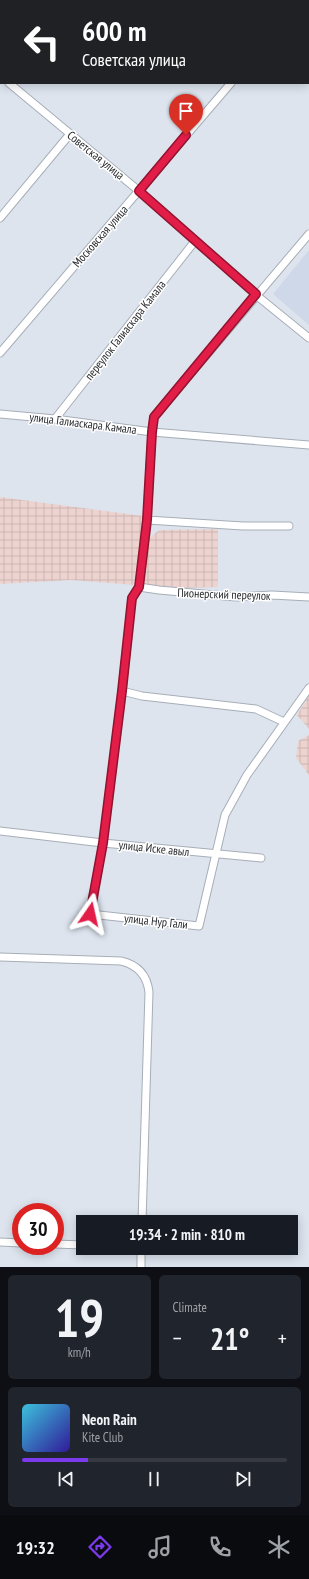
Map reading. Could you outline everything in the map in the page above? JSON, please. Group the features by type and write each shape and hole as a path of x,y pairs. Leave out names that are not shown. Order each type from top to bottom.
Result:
{"street":[{"name":"Советская улица","path":"10,84 139,191 256,294 309,338"},
{"name":"Московская улица","path":"0,353 231,84"},
{"path":"0,218 70,134"},
{"path":"103,843 132,598 139,587 147,520 154,417 256,294 309,234"},
{"name":"переулок Галиаскара Камала","path":"55,419 195,241"},
{"name":"улица Галиаскара Камала","path":"0,414 55,419 152,432 309,445"},
{"path":"147,520 243,526 289,526"},
{"name":"Пионерский переулок","path":"139,587 236,597 272,595 309,597"},
{"path":"215,854 225,815 247,775 309,688"},
{"path":"122,691 142,696 256,709 284,722"},
{"name":"улица Иске авыл","path":"0,831 103,843 261,858"},
{"name":"улица Нур Гали","path":"103,843 90,914 199,926 215,854"},
{"path":"0,957 121,960 135,966 144,975 148,983 149,992 142,1215"},
{"path":"0,1242 12,1243"},
{"path":"64,1244 76,1245"},
{"path":"141,1255 141,1267"}],"shaded area":[{"path":"309,250 309,325 273,294"},
{"path":"0,497 143,516 134,585 71,580 0,584"},
{"path":"218,529 218,587 178,588 143,584 148,539 159,530"},
{"path":"309,695 309,729 297,715"},
{"path":"309,735 309,775 296,758 298,741"}],"route":[{"path":"90,914 103,843 132,598 139,587 147,520 154,417 256,294 139,191 186,135"}]}
